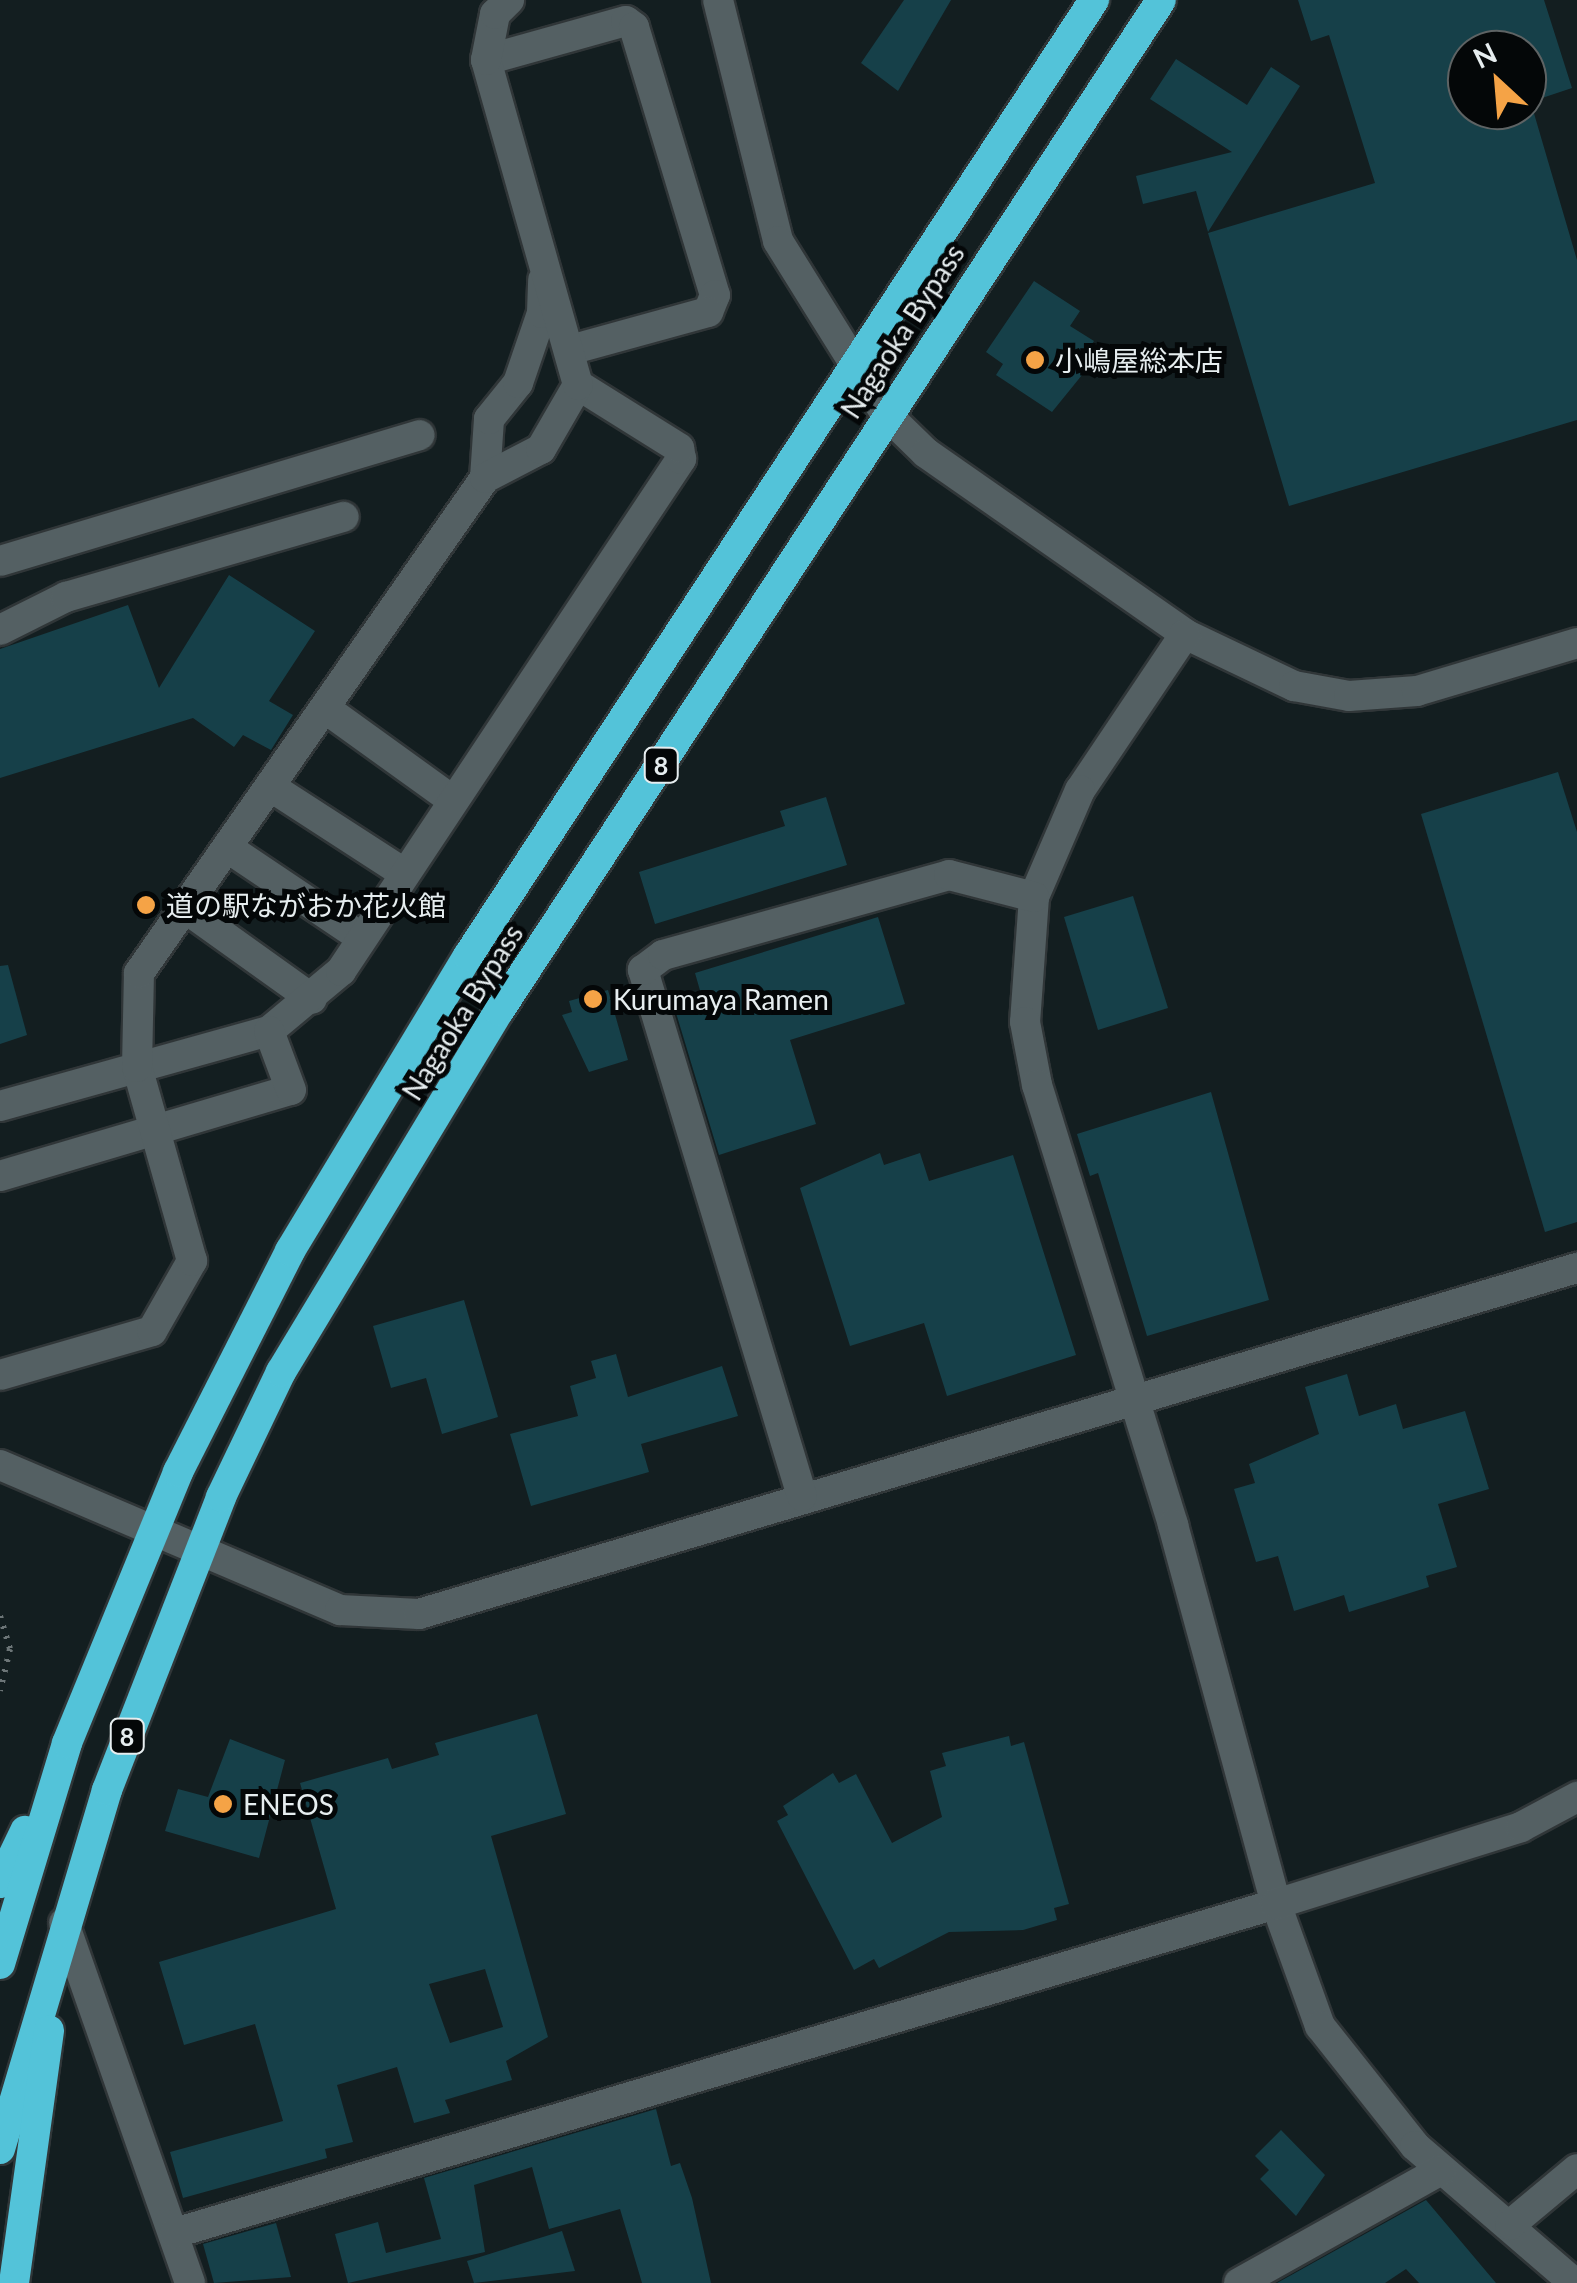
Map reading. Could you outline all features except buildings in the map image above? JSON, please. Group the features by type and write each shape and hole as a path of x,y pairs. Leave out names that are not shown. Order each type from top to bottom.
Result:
{"highway":[{"name":"Nagaoka Bypass","path":"0,1964 67,1742 226,1370 369,1116 1094,0"},
{"name":"Nagaoka Bypass","path":"0,2148 64,1924 198,1551 281,1372 344,1265 885,413 1161,0"},
{"path":"0,1882 67,1742"},
{"path":"14,2283 64,1924"}],"street":[{"path":"0,1376 152,1332 192,1260 137,1067 139,974 485,478 542,449 578,385 574,349 543,265 486,60 495,14 509,0"},
{"path":"718,0 778,241 885,413 926,453 1185,634 1255,672 1348,696 1417,690 1577,644"},
{"path":"486,60 626,21 640,46 716,295 708,312 574,349"},
{"path":"485,478 489,419 530,348 543,265"},
{"path":"0,1106 269,1031 312,998 362,938 681,459 679,448 578,385"},
{"path":"0,561 419,435"},
{"path":"0,630 66,597 344,517"},
{"path":"1185,634 1080,790 1034,897 1026,1022 1037,1085 1131,1396 1276,1904 1320,2026 1383,2112 1441,2170 1574,2283"},
{"path":"326,708 452,800"},
{"path":"270,788 404,873"},
{"path":"228,848 362,938"},
{"path":"802,1496 643,970 663,956 949,875 1034,897"},
{"path":"185,908 312,998"},
{"path":"0,1176 291,1090 269,1031"},
{"path":"0,1465 198,1551 379,1618 454,1606 1131,1396 1577,1268"},
{"path":"175,2233 1276,1904 1521,1827 1577,1796"},
{"path":"64,1924 190,2283"},
{"path":"1510,2225 1577,2169"},
{"path":"1238,2283 1441,2170"}],"path":[{"path":"0,1616 10,1649 0,1691"}],"place":[{"name":"小嶋屋総本店","path":"1035,360"},
{"name":"道の駅ながおか花火館","path":"146,905"},
{"name":"Kurumaya Ramen","path":"593,999"},
{"name":"ENEOS","path":"223,1804"}]}
